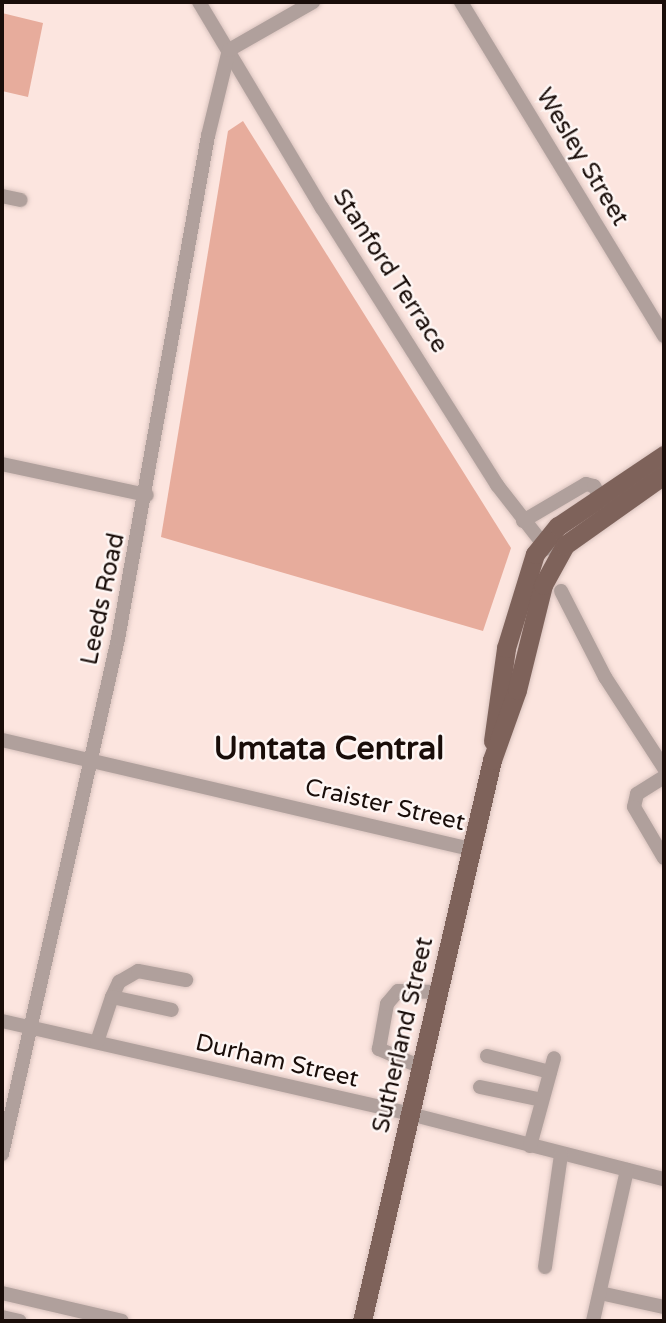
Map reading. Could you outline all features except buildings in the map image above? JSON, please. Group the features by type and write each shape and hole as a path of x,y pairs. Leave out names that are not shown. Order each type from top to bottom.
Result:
{"main road":[{"name":"Sutherland Street","path":"362,1321 492,760 517,690 543,585 548,550 558,526 664,455"},
{"name":"Sutherland Street","path":"548,550 664,475"}],"street":[{"name":"Stanford Terrace","path":"199,2 322,208 523,520 548,550"},
{"path":"229,50 313,2"},
{"name":"Wesley Street","path":"461,2 664,336"},
{"name":"Leeds Road","path":"2,1150 32,1028 147,495 208,136 229,50"},
{"path":"2,196 21,200"},
{"path":"2,464 147,495"},
{"path":"523,520 586,484 594,486 600,497"},
{"path":"561,591 605,677 664,768"},
{"name":"Craister Street","path":"2,740 471,849"},
{"path":"664,777 637,794 634,807 664,858"},
{"path":"97,1042 119,982 138,971 186,980"},
{"path":"421,1067 379,1049 387,1004 398,991 438,992"},
{"path":"112,998 172,1010"},
{"name":"Durham Street","path":"2,1021 410,1114 664,1179"},
{"path":"488,1056 552,1065 530,1146"},
{"path":"480,1087 542,1100"},
{"path":"545,1266 561,1154"},
{"path":"593,1321 627,1170"},
{"path":"2,1293 122,1321"},
{"path":"600,1293 664,1307"},
{"path":"2,1317 20,1321"}],"shaded area":[{"path":"2,13 43,23 28,97 2,91"},
{"path":"243,121 511,548 483,631 161,537 228,131"}],"district":[{"name":"Umtata Central","path":"329,749"}]}
